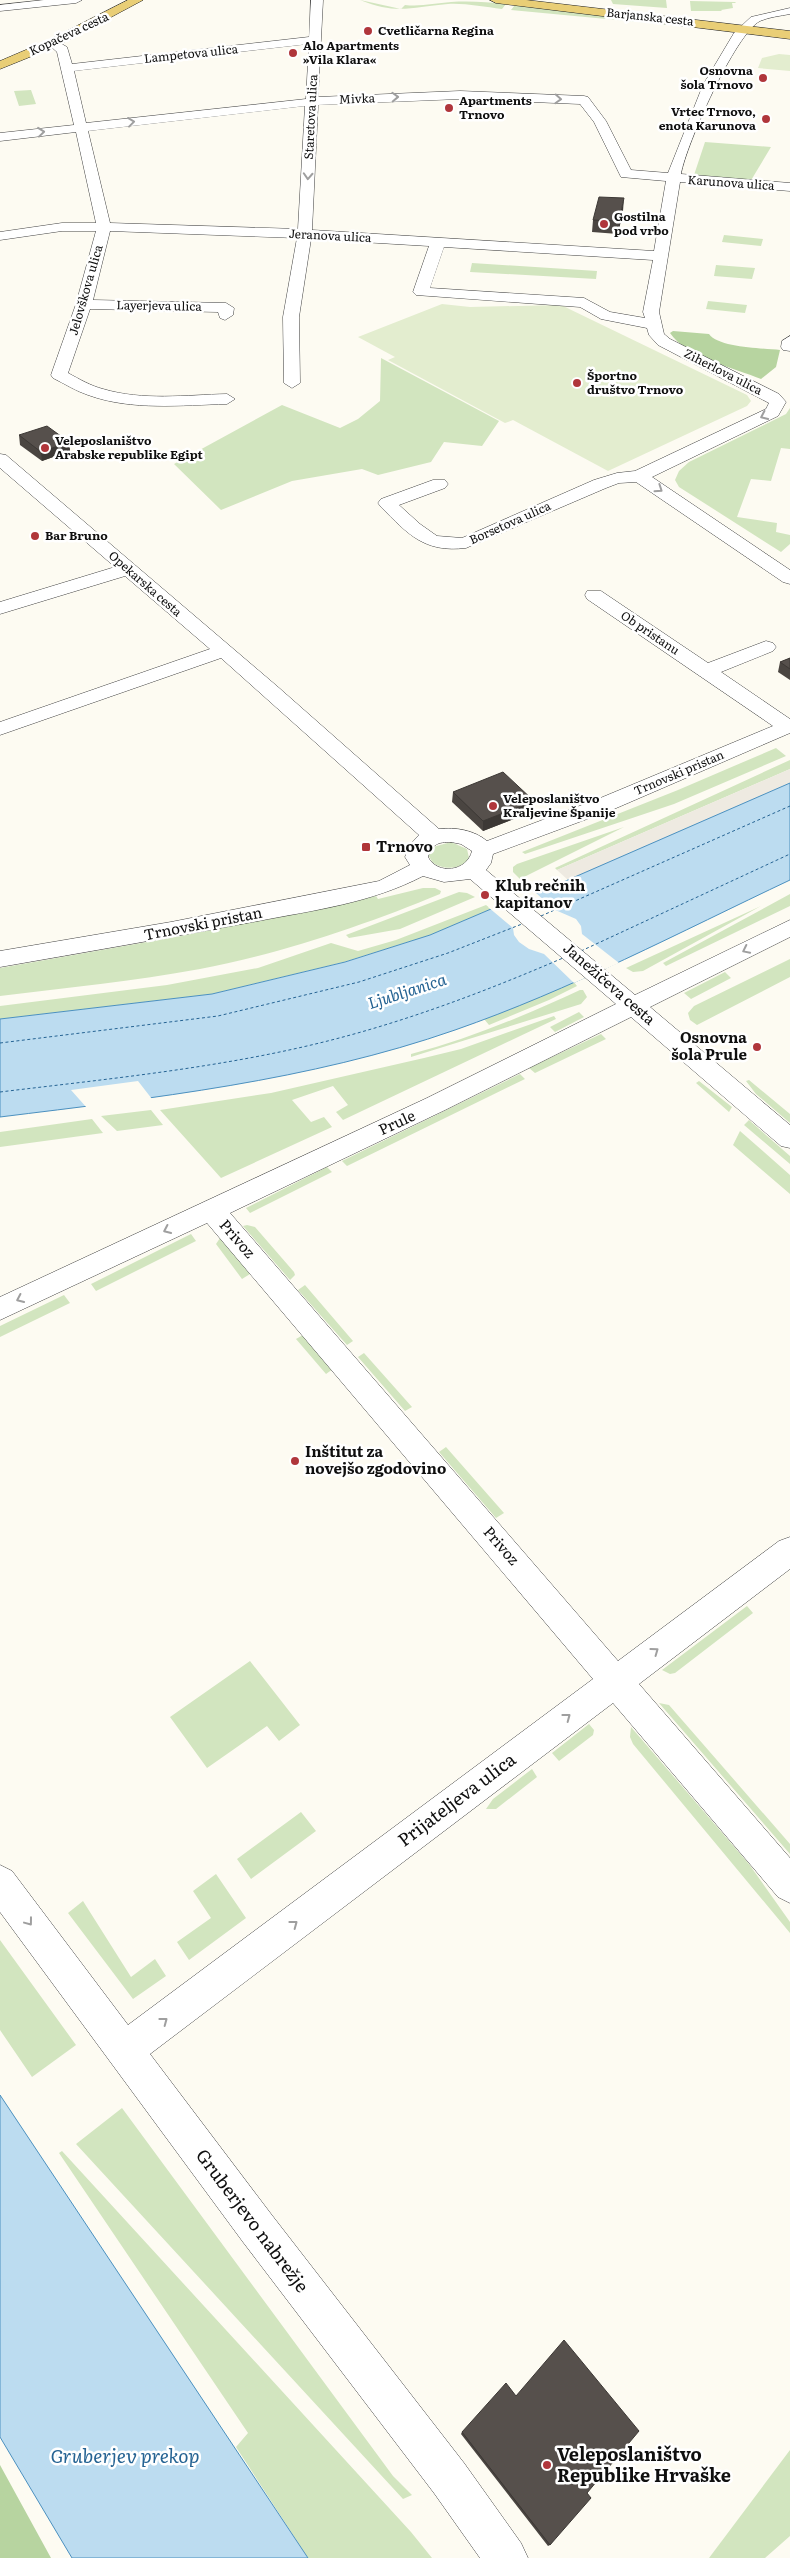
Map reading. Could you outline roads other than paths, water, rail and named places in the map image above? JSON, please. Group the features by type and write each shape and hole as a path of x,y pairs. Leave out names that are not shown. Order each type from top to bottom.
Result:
{"main road":[{"name":"Kopačeva cesta","path":"0,64 53,42 134,0"},
{"name":"Barjanska cesta","path":"496,0 745,28 790,35"},
{"name":"Barjanska cesta","path":"745,28 790,28"}],"street":[{"path":"0,8 76,0"},
{"name":"Staretova ulica","path":"292,383 291,317 305,234 318,0"},
{"path":"438,242 421,292 584,303 606,316 654,324 651,312 673,178 718,67 738,35 745,28 761,17 790,11"},
{"name":"Lampetova ulica","path":"67,68 316,40"},
{"name":"Jelovškova ulica","path":"53,42 63,50 83,127 104,227 84,304 60,375 95,392 121,397 160,400 227,400"},
{"name":"Mivka","path":"0,137 312,101 460,95 584,100 600,122 626,174 673,178"},
{"name":"Karunova ulica","path":"673,178 790,187"},
{"name":"Jeranova ulica","path":"0,236 62,227 104,227 305,234 661,256"},
{"name":"Layerjeva ulica","path":"84,304 226,308 225,315"},
{"name":"Ziherlova ulica","path":"639,476 772,412 778,402 772,397 664,342 657,335 654,324"},
{"name":"Opekarska cesta","path":"0,459 364,772 434,836"},
{"path":"639,476 790,578"},
{"name":"Borsetova ulica","path":"439,484 387,503 426,540 439,545 452,546 466,543 600,484 617,478 639,476"},
{"path":"0,608 127,568"},
{"name":"Ob pristanu","path":"594,595 789,726"},
{"path":"706,671 766,646"},
{"path":"0,729 222,650"},
{"name":"Trnovski pristan","path":"0,959 171,930 342,897 386,886 413,872 450,876 478,860 789,726"},
{"path":"413,872 417,860 416,852 420,845 434,836"},
{"name":"Janežičeva cesta","path":"434,836 462,836 478,844 478,860 496,888 790,1139"},
{"name":"Prule","path":"0,1309 436,1104 790,928"},
{"name":"Privoz","path":"211,1209 790,1885"},
{"name":"Prijateljeva ulica","path":"125,2050 790,1551"},
{"name":"Gruberjevo nabrežje","path":"0,1883 257,2228 449,2478 506,2558"}],"water":[{"name":"Ljubljanica","path":"790,783 790,880 583,979 455,1030 400,1048 344,1062 230,1086 0,1117 0,1019 212,994 345,962 430,935 491,909 538,893"},
{"name":"Gruberjev prekop","path":"0,2095 308,2558 72,2558 0,2437"}],"place":[{"name":"Cvetličarna Regina","path":"368,31"},
{"name":"Alo Apartments »Vila Klara«","path":"293,53"},
{"name":"Osnovna šola Trnovo","path":"763,78"},
{"name":"Apartments Trnovo","path":"449,108"},
{"name":"Vrtec Trnovo, enota Karunova","path":"766,119"},
{"name":"Gostilna pod vrbo","path":"604,224"},
{"name":"Športno društvo Trnovo","path":"577,383"},
{"name":"Veleposlaništvo Arabske republike Egipt","path":"45,448"},
{"name":"Bar Bruno","path":"35,536"},
{"name":"Veleposlaništvo Kraljevine Španije","path":"493,806"},
{"name":"Trnovo","path":"366,847"},
{"name":"Klub rečnih kapitanov","path":"485,895"},
{"name":"Osnovna šola Prule","path":"757,1047"},
{"name":"Inštitut za novejšo zgodovino","path":"295,1461"},
{"name":"Veleposlaništvo Republike Hrvaške","path":"547,2465"}]}
